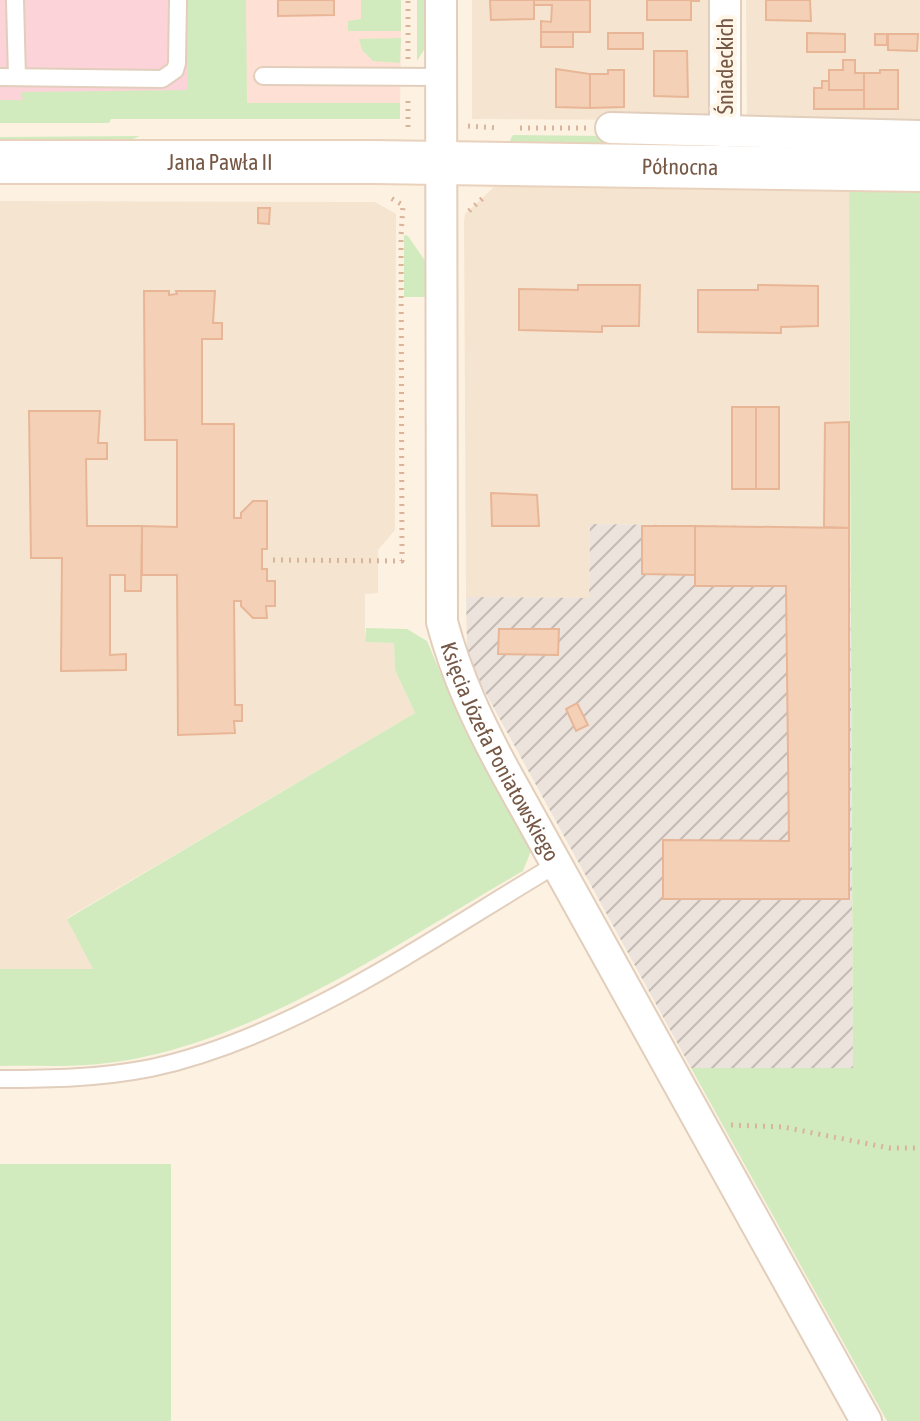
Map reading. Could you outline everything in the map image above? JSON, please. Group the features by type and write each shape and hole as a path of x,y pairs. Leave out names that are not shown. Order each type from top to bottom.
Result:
{"main road":[{"name":"Jana Pawła II","path":"0,162 442,164"},
{"name":"Północna","path":"442,164 920,170"}],"street":[{"name":"Księcia Józefa Poniatowskiego","path":"441,0 442,622 459,680 475,717 697,1123 866,1421"},
{"name":"Śniadeckich","path":"725,0 725,132"},
{"name":"Północna","path":"611,128 920,136"}],"lane":[{"path":"15,0 9,77 148,80 170,75 177,63 178,0"},
{"path":"263,76 441,77"},
{"path":"0,1079 83,1079 152,1067 230,1045 361,979 557,864"}],"path":[{"path":"469,126 499,128"},
{"path":"515,128 611,128"},
{"path":"464,221 465,214 494,187"},
{"path":"273,560 402,561 403,205 384,194"},
{"path":"697,1123 783,1127 889,1148 920,1148"}],"shaded area":[{"path":"0,0 191,0 191,118 0,119"},
{"path":"191,0 361,0 361,20 401,20 400,119 191,118"},
{"path":"472,0 708,0 708,120 472,119"},
{"path":"746,0 920,0 920,120 747,120"},
{"path":"494,187 849,187 850,527 590,524 589,598 466,597 464,221 465,214"},
{"path":"0,201 375,202 396,214 395,530 378,550 378,593 365,594 365,642 394,643 395,670 415,713 67,918 94,969 0,969"},
{"path":"590,524 850,527 853,1069 691,1068 478,679 467,648 466,597 589,598"}],"green space":[{"path":"187,0 246,0 247,103 400,103 400,119 111,119 109,123 0,123 0,100 23,100 21,92 187,90"},
{"path":"361,0 401,0 401,31 348,31 348,21 361,19"},
{"path":"417,0 427,0 427,45 417,61"},
{"path":"401,38 400,63 373,61 362,50 359,39"},
{"path":"513,135 609,136 609,145 512,144 510,140"},
{"path":"140,136 118,145 0,148 0,137"},
{"path":"849,187 920,189 920,1421 887,1421 691,1068 853,1068"},
{"path":"404,235 408,236 428,265 426,297 404,297"},
{"path":"366,628 407,629 427,641 464,729 528,840 531,851 523,871 313,992 257,1019 200,1041 143,1057 86,1065 0,1066 0,969 93,969 67,919 415,713 395,670 394,643 365,642"},
{"path":"0,1164 171,1164 171,1421 0,1421"}],"building":[{"path":"278,0 334,0 334,15 278,16"},
{"path":"490,0 534,0 534,19 491,20"},
{"path":"534,0 590,0 590,32 541,32 541,21 551,22 552,5 534,5"},
{"path":"647,0 699,1 691,1 691,20 647,20"},
{"path":"766,0 810,0 811,21 766,20"},
{"path":"541,32 573,32 573,47 541,47"},
{"path":"608,33 643,33 643,49 608,49"},
{"path":"807,33 845,34 845,52 807,52"},
{"path":"875,34 887,34 887,45 875,45"},
{"path":"888,34 918,34 917,51 888,50"},
{"path":"654,51 687,51 688,97 654,96"},
{"path":"843,60 855,60 855,73 864,73 864,90 829,90 829,70 843,70"},
{"path":"556,69 590,74 590,108 556,107"},
{"path":"608,70 624,70 624,107 590,108 590,74 608,74"},
{"path":"880,70 898,70 898,109 864,109 864,73 880,73"},
{"path":"822,81 829,81 829,90 864,90 864,109 814,109 814,88 822,88"},
{"path":"258,208 270,208 269,224 258,223"},
{"path":"578,285 640,285 639,326 602,326 602,332 519,330 519,289 578,290"},
{"path":"758,285 818,286 818,326 781,327 781,333 698,332 698,290 758,290"},
{"path":"144,291 169,291 169,295 177,294 176,291 215,291 213,323 222,323 222,339 202,339 202,424 234,424 234,518 241,518 241,513 253,501 267,501 267,549 262,549 262,569 267,569 267,581 275,581 275,606 266,606 267,618 253,618 241,606 241,601 234,601 235,705 242,705 242,721 234,721 235,733 178,735 177,575 142,575 142,526 177,527 177,440 145,440"},
{"path":"732,407 756,407 756,489 732,489"},
{"path":"756,407 779,407 779,489 756,489"},
{"path":"29,411 100,411 98,443 107,443 107,459 86,459 87,526 142,526 141,591 125,591 125,575 110,575 110,655 126,654 126,670 61,671 62,558 31,558"},
{"path":"849,422 849,528 824,527 825,423"},
{"path":"491,493 537,495 539,526 492,526"},
{"path":"642,526 695,526 695,575 642,574"},
{"path":"695,526 849,528 849,899 663,899 663,840 789,841 786,586 695,586"},
{"path":"499,629 559,629 558,655 498,654"},
{"path":"577,703 588,725 576,731 566,709"}]}
